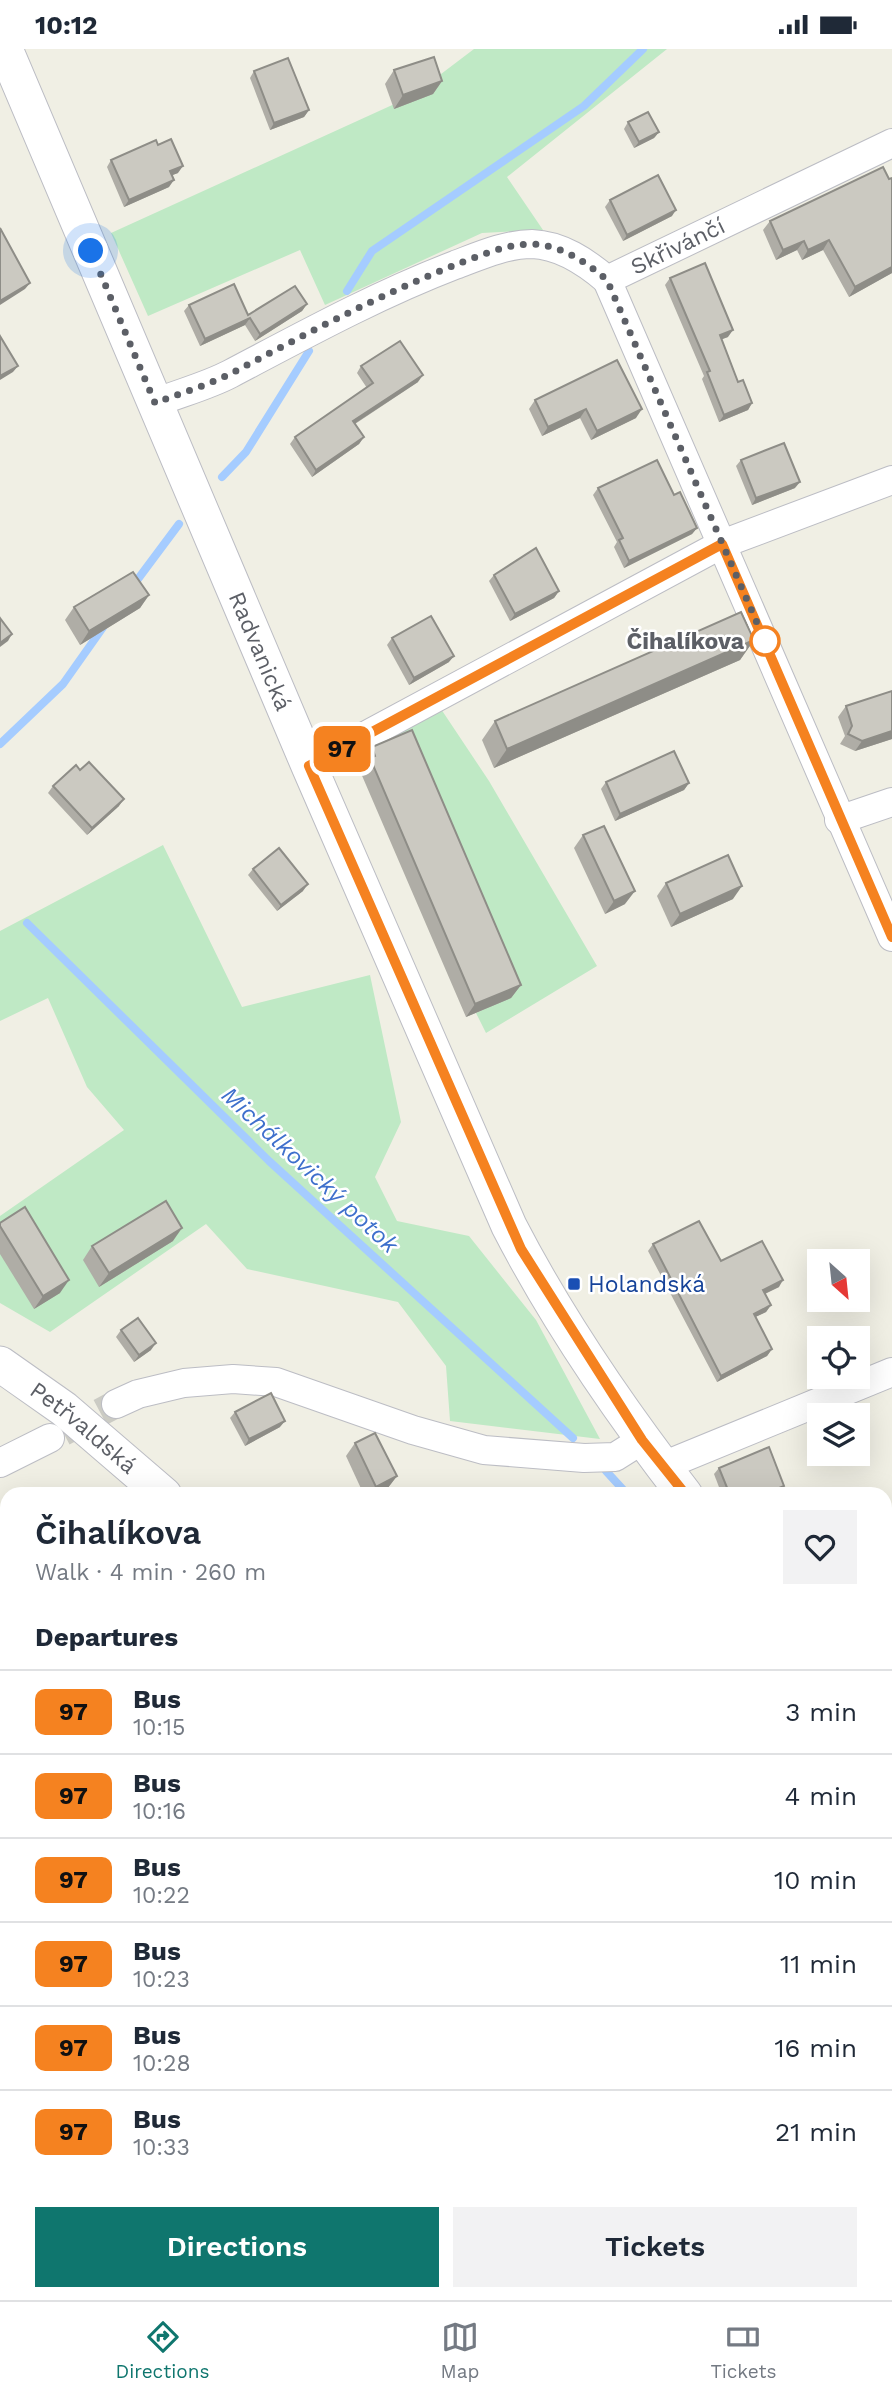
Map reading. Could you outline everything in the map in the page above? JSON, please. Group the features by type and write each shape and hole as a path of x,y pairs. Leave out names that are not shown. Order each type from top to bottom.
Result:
{"street":[{"name":"Radvanická","path":"5,49 309,766 509,1226 533,1273 653,1453 679,1487"},
{"name":"Skřivánčí","path":"155,403 227,375 297,337 423,278 488,253 532,244 549,247 587,263 607,280 892,142"},
{"path":"607,280 892,937"},
{"path":"309,766 722,544 892,480"},
{"path":"839,820 892,802"},
{"name":"Petřvaldská","path":"0,1364 64,1409 155,1487"},
{"path":"116,1404 138,1394 184,1383 243,1380 276,1382 414,1430 484,1450 584,1458 615,1457 653,1453 892,1373"},
{"path":"0,1463 50,1438"}],"green space":[{"path":"474,49 667,49 507,177 543,230 482,233 325,305 300,250 148,316 111,233 412,96"},
{"path":"439,706 489,781 597,966 486,1033 476,1013 511,997 403,744 363,760 357,747"},
{"path":"163,845 242,1007 370,975 401,1122 375,1177 397,1221 469,1236 536,1320 600,1439 450,1421 446,1366 398,1302 247,1269 206,1224 50,1332 0,1303 0,1216 124,1130 87,1087 48,998 0,1021 0,931"}],"building":[{"path":"434,57 442,81 403,95 394,70"},
{"path":"288,58 309,110 274,123 254,71"},
{"path":"648,112 659,132 639,142 628,122"},
{"path":"171,139 183,166 170,171 174,180 129,200 111,160 156,140 158,145"},
{"path":"883,167 889,179 892,178 892,267 855,287 829,240 808,250 804,241 783,250 770,221"},
{"path":"658,175 676,210 627,235 610,200"},
{"path":"0,228 30,283 0,301"},
{"path":"705,263 733,330 720,335 738,382 743,380 752,403 724,415 707,372 710,371 670,278"},
{"path":"234,284 248,315 295,286 307,304 260,334 250,318 205,339 189,305"},
{"path":"0,336 18,366 0,376"},
{"path":"400,341 423,375 353,421 364,437 316,470 295,437 373,383 361,366"},
{"path":"617,360 642,409 597,431 586,409 548,427 535,400"},
{"path":"784,443 800,482 756,498 741,460"},
{"path":"657,460 674,495 680,492 697,528 629,561 619,540 623,538 598,488"},
{"path":"536,548 559,591 515,614 494,575"},
{"path":"133,572 149,595 89,631 74,607"},
{"path":"741,612 754,640 507,749 495,721"},
{"path":"431,616 454,656 414,678 392,638"},
{"path":"0,618 12,634 0,643"},
{"path":"892,691 892,731 862,741 848,734 852,726 846,706"},
{"path":"412,730 521,985 475,1004 370,758 375,756 372,747"},
{"path":"674,751 689,783 620,814 606,782"},
{"path":"89,762 124,799 92,828 53,786 76,765 80,770"},
{"path":"604,826 635,891 614,901 583,835"},
{"path":"279,848 308,884 281,905 253,869"},
{"path":"728,855 742,886 680,914 666,883"},
{"path":"166,1201 182,1228 109,1273 92,1246"},
{"path":"25,1207 69,1280 43,1296 0,1226 0,1223"},
{"path":"699,1221 721,1261 762,1241 783,1280 763,1290 771,1305 754,1314 772,1349 721,1376 653,1244"},
{"path":"138,1318 156,1343 139,1355 121,1330"},
{"path":"271,1393 285,1421 249,1439 235,1412"},
{"path":"375,1433 397,1476 376,1487 355,1443"},
{"path":"769,1447 784,1486 727,1487 719,1468"}],"waterway":[{"path":"347,291 372,251 584,106 643,49"},
{"path":"222,477 246,452 309,351"},
{"path":"132,587 179,524"},
{"path":"0,744 63,684 104,626"},
{"name":"Michálkovický potok","path":"27,923 269,1161 573,1438"},
{"name":"Michálkovický potok","path":"606,1471 621,1487"}],"tunnel":[{"path":"63,1432 116,1404"}],"bus line":[{"name":"97","path":"680,1487 642,1440 533,1273 509,1226 309,766 722,544 868,888 892,937"}],"place":[{"name":"Čihalíkova","path":"765,641"},
{"name":"Holandská","path":"574,1284"}],"route":[{"path":"91,251 155,403 227,375 284,343 423,278 488,253 532,244 562,251 587,263 607,280 765,641"}]}
